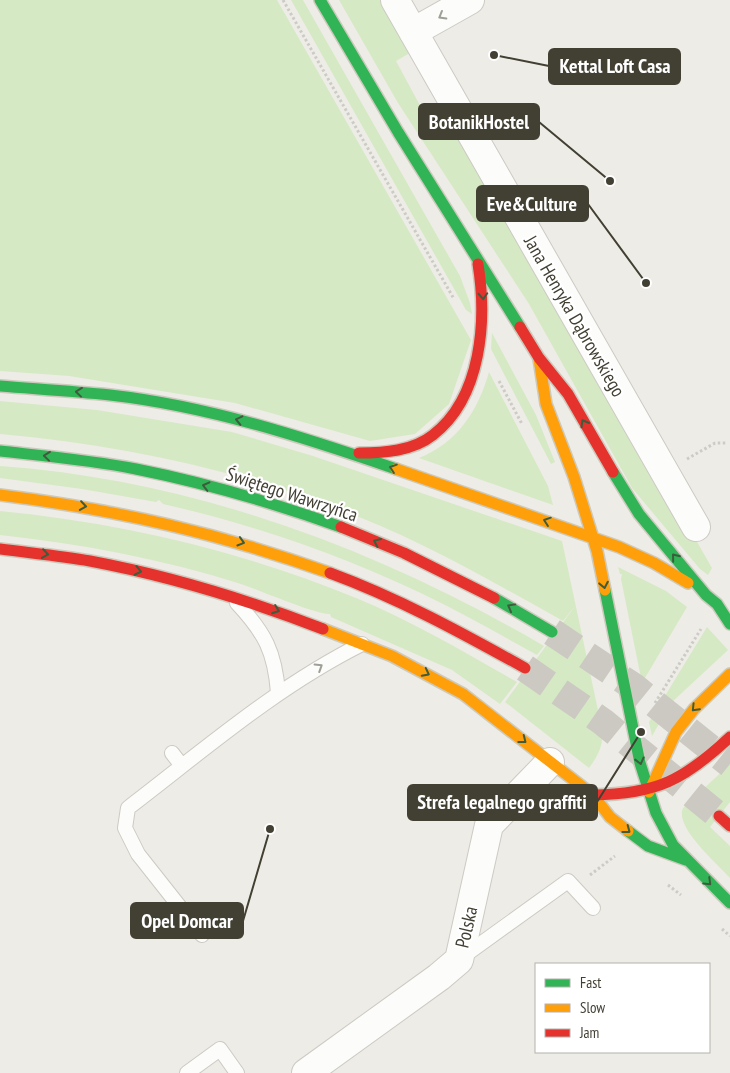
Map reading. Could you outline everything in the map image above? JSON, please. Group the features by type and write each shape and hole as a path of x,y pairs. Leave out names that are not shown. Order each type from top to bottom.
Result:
{"main road":[{"path":"320,0 398,132 473,248 539,358 568,394 639,514 706,595"},
{"path":"349,452 383,452 409,446 432,436 452,416 469,383 482,324 483,291 473,248"},
{"path":"539,358 546,404 564,446 593,538 636,744 649,792 663,828 686,860 730,903"},
{"path":"0,386 111,395 204,412 291,433 593,538 654,563 706,595 717,604 730,624"},
{"name":"Świętego Wawrzyńca","path":"0,451 77,459 136,469 232,492 303,514 369,538 437,569 552,632"},
{"path":"0,495 87,506 151,518 283,555 366,585 410,606 525,668"},
{"path":"0,549 90,561 188,583 280,612 363,644 429,674 462,694 593,795 610,817 648,846 686,860"},
{"path":"717,604 730,605"},
{"path":"649,792 680,726 730,674"},
{"path":"593,795 649,792 689,772 730,737"},
{"path":"719,816 730,826"}],"street":[{"name":"Jana Henryka Dąbrowskiego","path":"395,0 696,527"},
{"path":"413,32 470,0"},
{"name":"Polska","path":"306,1073 439,977 459,960 489,825 504,807 550,762"}],"lane":[{"path":"229,595 260,630 276,666 278,693"},
{"path":"202,935 138,854 125,828 128,808 278,693 325,663 363,644"},
{"path":"172,753 182,766"},
{"path":"459,960 568,881 594,908"},
{"path":"187,1073 220,1050 237,1073"}],"path":[{"path":"283,0 457,305"},
{"path":"683,461 716,443 727,443"},
{"path":"651,710 702,628"},
{"path":"574,887 617,854"}],"green space":[{"path":"0,0 277,0 471,340 449,404 415,434 370,441 235,403 69,376 0,371"},
{"path":"291,0 303,0 460,276 472,314 466,310"},
{"path":"339,0 387,0 415,50 396,61 436,135 457,123 712,568 708,575 700,569 632,488 529,304 398,103"},
{"path":"492,333 536,415 555,462 551,464 491,349"},
{"path":"489,372 548,486 553,505 419,458 444,444 464,424 479,400"},
{"path":"0,401 97,410 232,432 313,456 562,541 602,729 600,750 595,759 589,768 505,702 575,606 563,621 446,557 386,528 325,504 246,478 165,458 42,438 0,434"},
{"path":"0,466 72,474 144,486 214,504 282,525 350,550 416,579 481,611 544,646 537,655 467,616 410,588 341,559 271,534 163,504 159,500 156,502 82,489 0,478"},
{"path":"0,511 46,516 136,531 181,541 269,566 313,581 377,607 438,637 517,682 500,704 452,670 331,617 330,614 301,607 241,584 182,567 91,548 0,535"},
{"path":"618,567 666,591 687,607 642,683 621,579 622,574 620,574"},
{"path":"707,627 728,650 671,703 652,736 649,722"},
{"path":"730,764 730,802 710,827 730,846 730,878 707,855 691,835 682,816 683,808"}],"tunnel":[{"path":"552,632 634,687 730,764"},
{"path":"525,668 603,722 719,816"}],"traffic: fast":[{"path":"320,0 398,132 520,327"},
{"path":"0,386 110,395 183,407 290,434 396,469"},
{"path":"0,451 68,458 136,469 240,494 341,527"},
{"path":"613,472 639,514 706,595 717,604 730,624"},
{"path":"605,590 640,763 656,813 673,845 730,903"},
{"path":"494,598 552,632"},
{"path":"628,831 648,846 686,860"}],"traffic: slow":[{"path":"539,359 546,404 574,477 597,551 605,590"},
{"path":"396,469 619,547 654,563 688,583"},
{"path":"0,495 86,508 167,525 248,546 330,573"},
{"path":"323,629 392,656 463,694 593,795 610,817 628,831"},
{"path":"649,792 676,732 694,709 730,674"}],"traffic: jam":[{"path":"359,453 398,450 417,445 433,435 449,419 462,400 471,379 481,333 482,309 478,264"},
{"path":"520,327 539,358 568,394 613,472"},
{"path":"341,527 404,553 494,598"},
{"path":"0,549 90,561 179,581 266,608 323,629"},
{"path":"330,573 405,605 454,629 525,668"},
{"path":"593,795 635,792 668,782 698,764 730,737"},
{"path":"719,816 730,826"}],"place":[{"name":"Kettal Loft Casa","path":"494,55"},
{"name":"BotanikHostel","path":"610,181"},
{"name":"Eve&Culture","path":"646,283"},
{"name":"Strefa legalnego graffiti","path":"641,732"},
{"name":"Opel Domcar","path":"270,829"}]}
